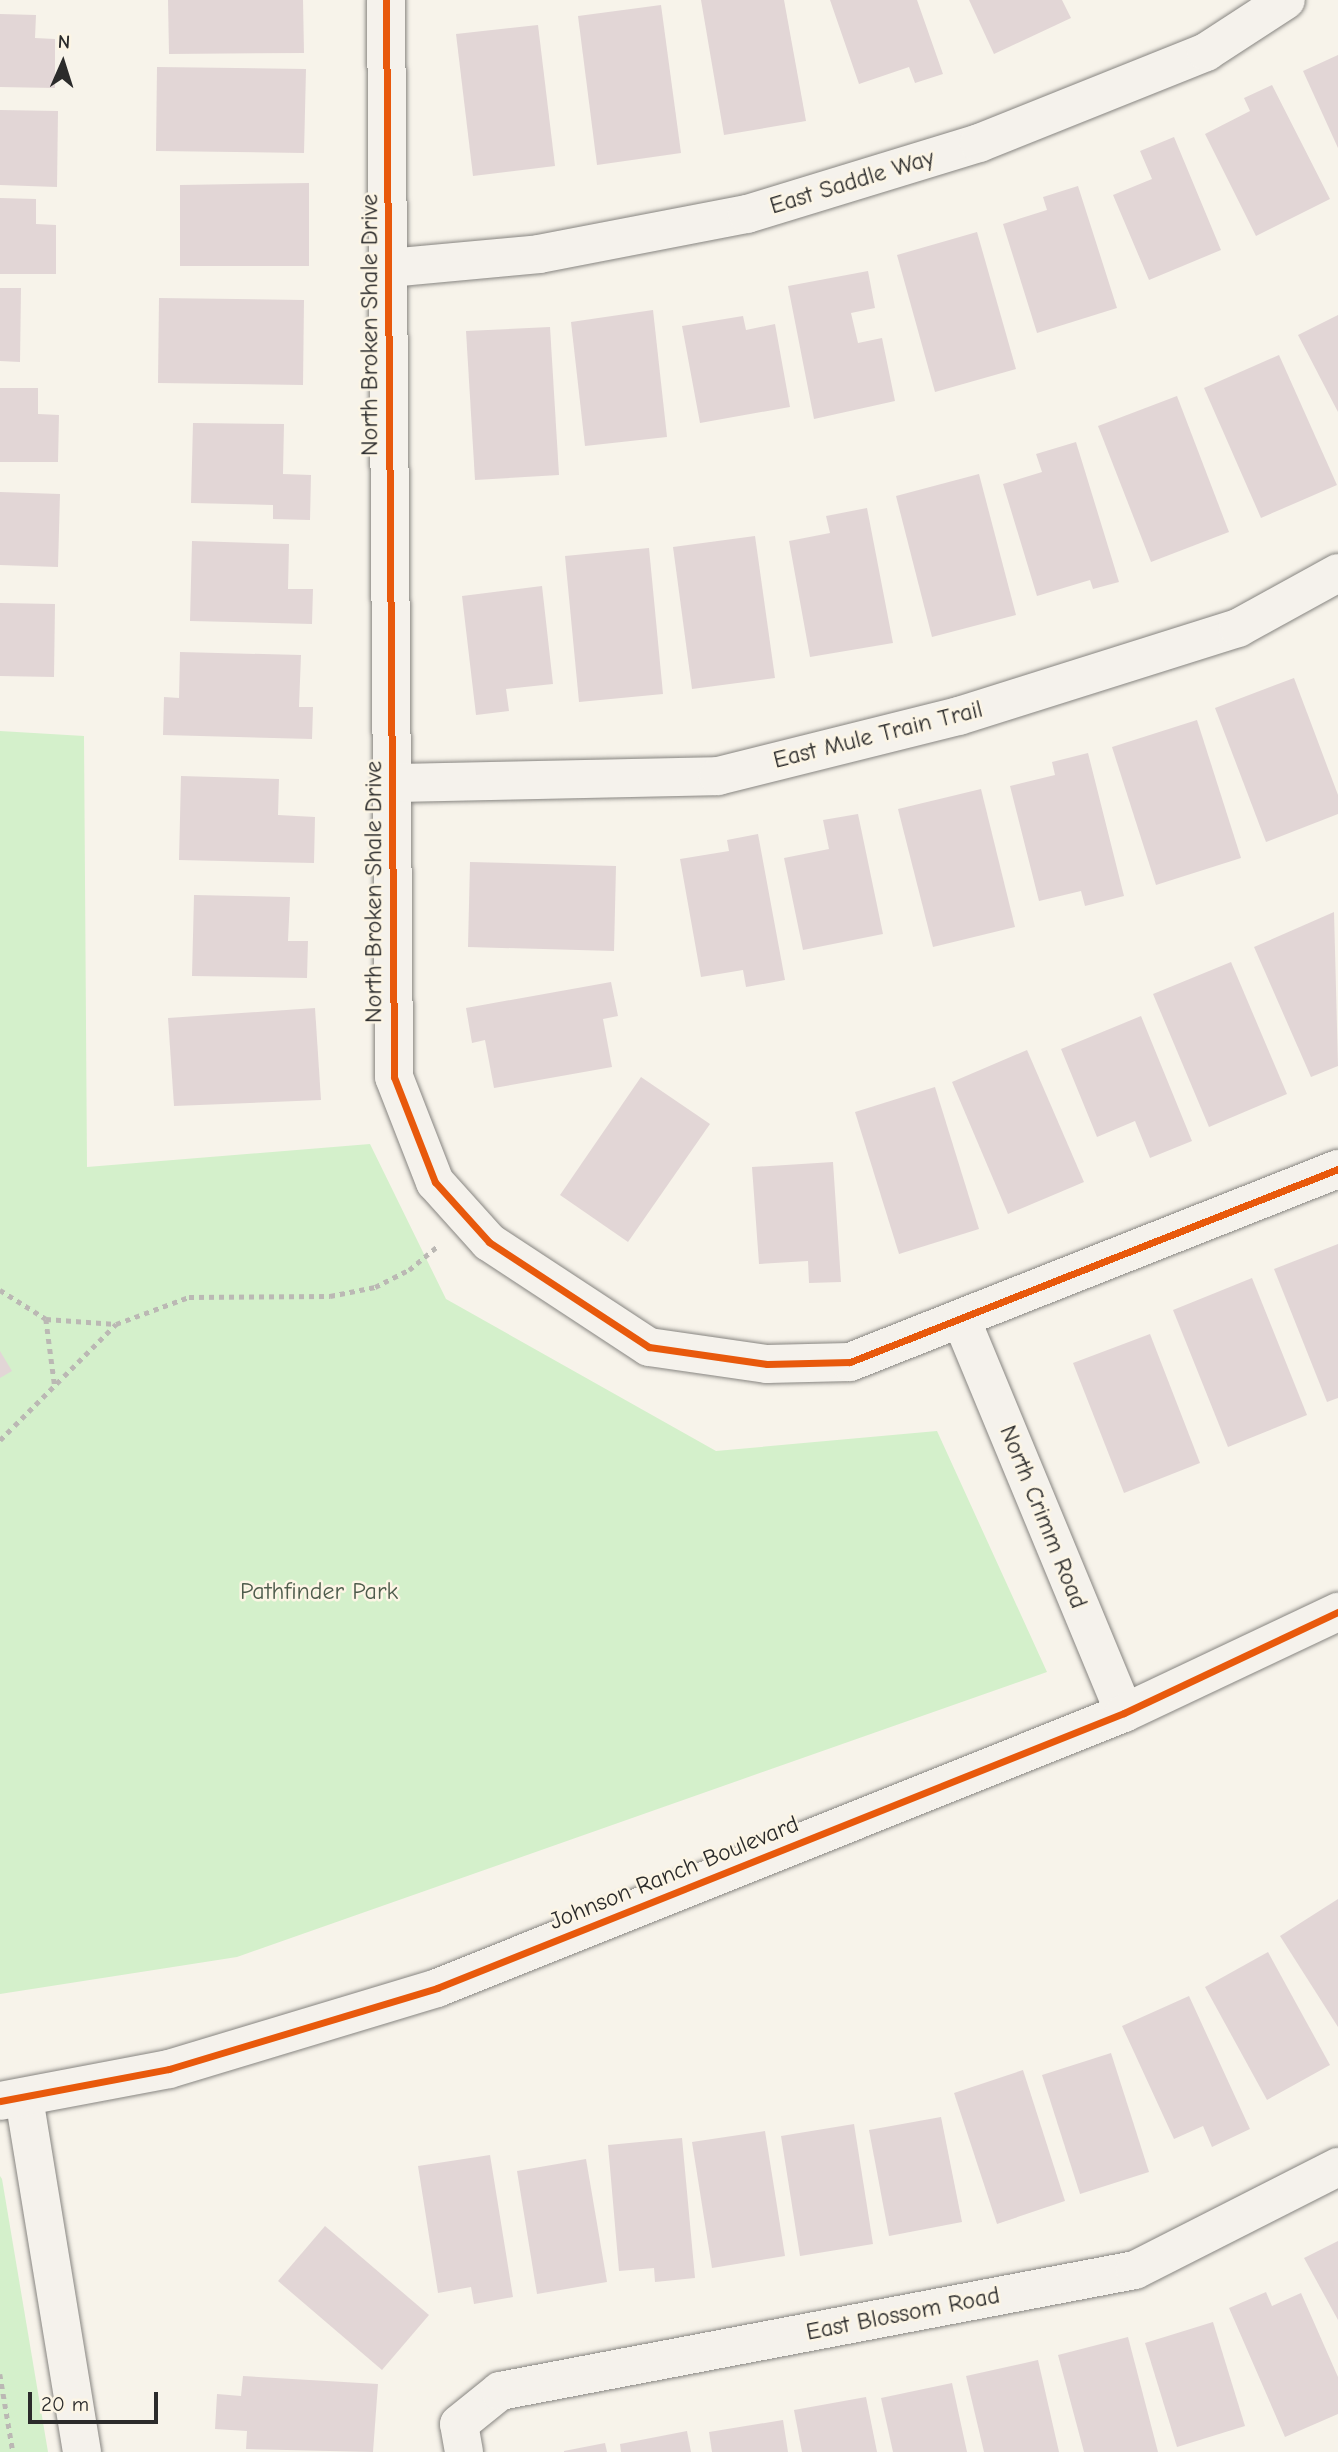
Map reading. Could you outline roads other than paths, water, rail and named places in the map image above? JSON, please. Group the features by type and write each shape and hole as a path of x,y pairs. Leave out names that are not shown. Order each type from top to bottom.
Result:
{"street":[{"name":"North Broken Shale Drive","path":"386,0 394,1077 435,1182 489,1242 649,1348 767,1364 850,1362 962,1321 1338,1169"},
{"name":"East Saddle Way","path":"389,268 538,254 747,214 979,143 1206,52 1286,0"},
{"name":"East Mule Train Trail","path":"393,783 718,776 959,716 1238,628 1338,573"},
{"name":"North Crimm Road","path":"962,1321 1124,1713"},
{"name":"Johnson Ranch Boulevard","path":"12,2100 169,2068 437,1988 1124,1713 1338,1612"},
{"path":"12,2100 82,2452"},
{"name":"East Blossom Road","path":"461,2438 500,2390 1135,2270 1338,2167"}],"park label":[{"name":"Pathfinder Park","path":"319,1592"}]}
